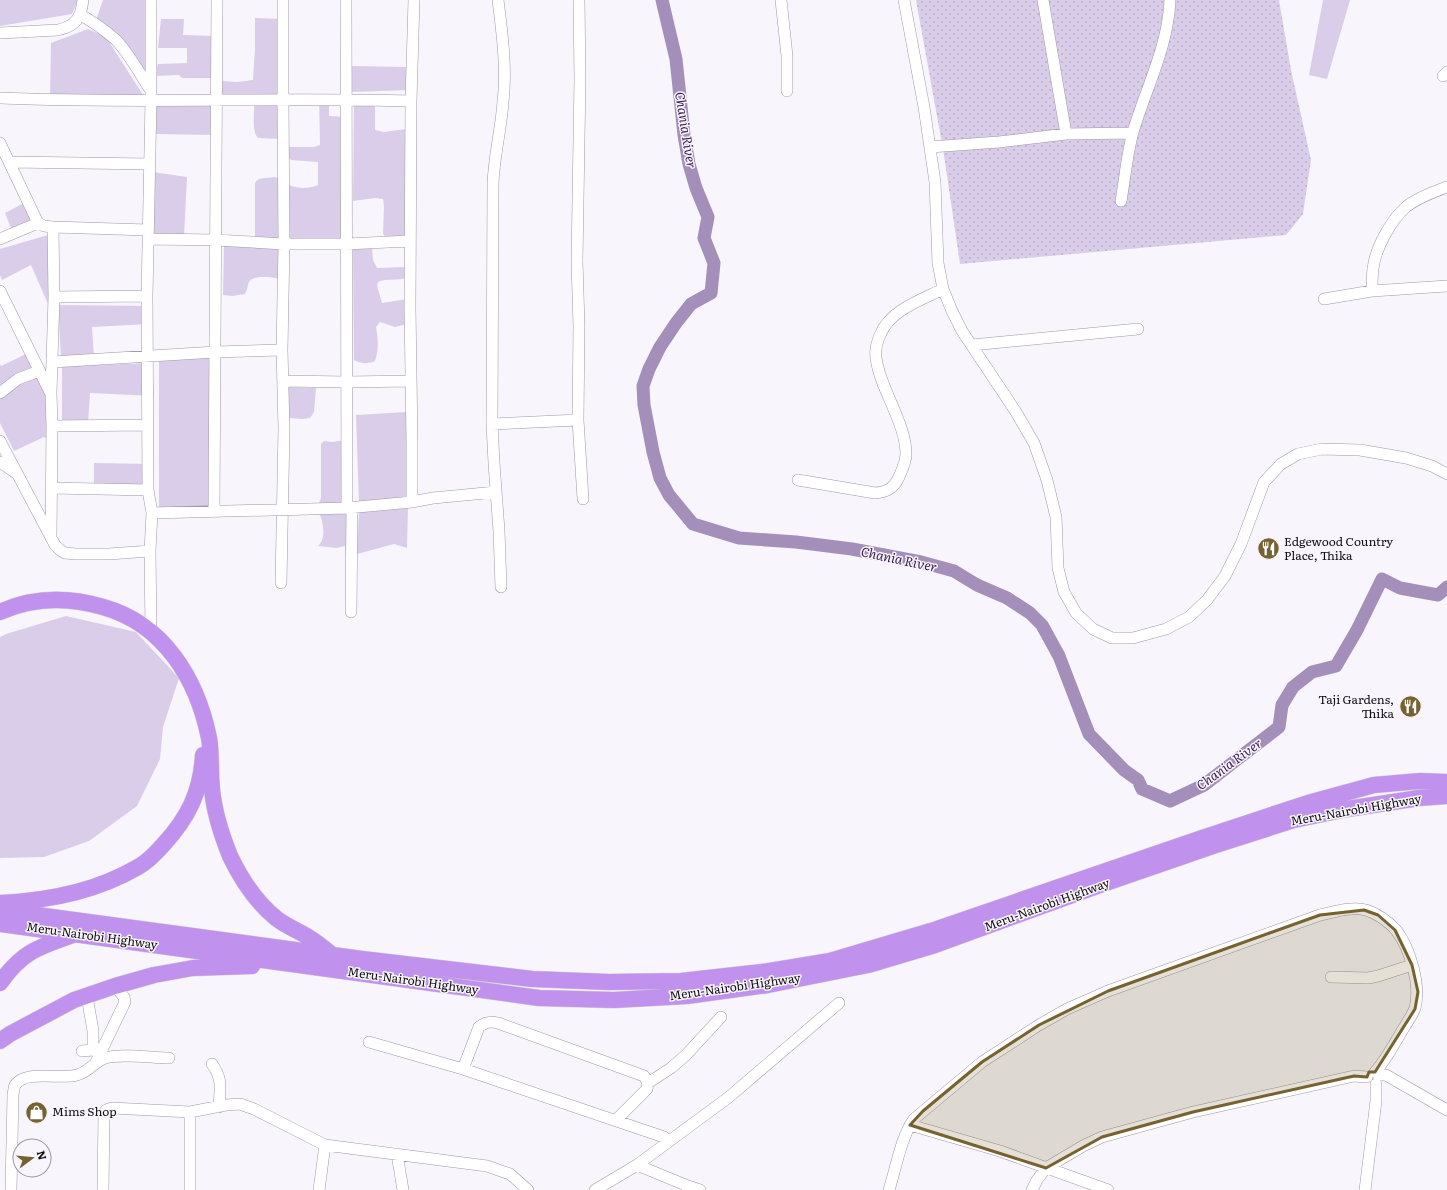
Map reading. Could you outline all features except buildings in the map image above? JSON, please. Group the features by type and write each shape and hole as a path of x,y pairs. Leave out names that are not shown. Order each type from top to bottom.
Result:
{"highway":[{"path":"0,612 8,608 33,602 56,599 75,600 116,611 136,620 167,647 181,664 191,682 202,712 209,740 212,791 220,825 231,856 248,888 277,919 304,934 333,954"},
{"path":"0,903 60,896 92,888 140,867 156,852 175,832 188,813 197,790 203,764 204,741 202,712"},
{"name":"Meru-Nairobi Highway","path":"0,910 532,979 609,982 680,982 762,972 830,961 931,931 1312,802 1374,785 1420,781 1447,782"},
{"name":"Meru-Nairobi Highway","path":"0,924 539,998 614,1000 687,996 768,985 868,965 928,947 1112,881 1294,820 1347,809 1398,801 1447,796"},
{"path":"0,984 18,962 31,952 45,945 76,934"},
{"path":"0,1041 46,1014 74,1000 154,975 193,968 290,964"}],"street":[{"path":"0,33 58,30 69,26 81,15 83,0"},
{"path":"151,0 151,96 147,296 148,490 152,513 150,551 151,632"},
{"path":"214,511 218,0"},
{"path":"281,582 284,429 282,350 284,244 283,0"},
{"path":"346,0 346,244 350,612"},
{"path":"412,502 410,241 411,101 414,0"},
{"path":"498,0 505,73 504,101 494,164 493,184 492,424 500,531 501,587"},
{"path":"579,0 580,79 577,261 579,326 578,420 584,499"},
{"path":"781,0 787,56 787,91"},
{"path":"904,0 930,147 936,195 938,263 943,289 952,311 972,345 1034,442 1047,480 1056,517 1058,568 1064,592 1076,613 1093,630 1112,638 1133,638 1166,629 1189,617 1208,600 1225,576 1241,544 1264,482 1281,464 1298,454 1322,449 1360,450 1406,458 1432,466 1447,474"},
{"path":"1043,0 1066,134"},
{"path":"1121,201 1133,133 1162,48 1169,16 1170,0"},
{"path":"81,15 102,29 128,54 151,96"},
{"path":"0,98 53,100 151,96 218,100 346,99 411,101"},
{"path":"930,147 999,142 1066,134 1133,133"},
{"path":"0,143 38,223 44,226 284,244 346,244 410,241"},
{"path":"10,162 150,164"},
{"path":"1372,291 1373,268 1380,246 1394,219 1406,207 1427,194 1447,187"},
{"path":"0,239 38,223"},
{"path":"51,538 51,394 54,297 53,227"},
{"path":"1324,299 1372,291 1447,286"},
{"path":"798,480 875,493 887,491 897,482 904,467 906,454 905,442 879,372 876,358 877,344 880,334 886,324 893,317 910,305 943,289"},
{"path":"0,291 38,371 51,394"},
{"path":"54,297 147,296"},
{"path":"972,345 1138,329"},
{"path":"52,362 216,352 282,350"},
{"path":"0,393 18,379 38,371"},
{"path":"283,381 411,381"},
{"path":"492,424 578,420"},
{"path":"52,426 147,424"},
{"path":"0,440 51,538 60,550 65,553 109,554 150,551"},
{"path":"0,462 16,473"},
{"path":"52,488 74,490 148,490"},
{"path":"152,513 349,508 496,492"},
{"path":"889,1190 910,1125 923,1110 982,1062 1039,1025 1067,1009 1108,991 1320,915 1346,910 1364,910 1378,915 1396,930 1405,946 1412,965 1418,992 1415,1009 1374,1077 1376,1106 1365,1190"},
{"path":"1331,977 1368,978 1412,965"},
{"path":"96,1062 125,1002 124,997 115,986"},
{"path":"82,1051 93,1050 93,1032 87,996"},
{"path":"594,1190 637,1165 729,1097 839,1003"},
{"path":"648,1083 671,1068 686,1055 721,1017"},
{"path":"463,1069 479,1027 485,1022 492,1021 644,1076 648,1083 648,1089 616,1120"},
{"path":"369,1042 463,1069 616,1120 664,1137 668,1142"},
{"path":"0,1184 11,1187 13,1094 15,1085 21,1080 31,1076 76,1076 86,1072 96,1062 106,1057 120,1056 169,1058"},
{"path":"212,1064 219,1074 220,1080 219,1107"},
{"path":"1032,1190 1046,1168 1083,1146 1102,1137 1193,1112 1354,1076 1386,1076 1447,1110"},
{"path":"103,1190 104,1114 106,1110 112,1108 190,1112 240,1104 254,1109 325,1145 487,1166 510,1174 528,1190"},
{"path":"190,1112 190,1190"},
{"path":"910,1125 1000,1151 1108,1190"},
{"path":"319,1190 325,1145"},
{"path":"397,1154 403,1190"},
{"path":"637,1165 688,1188 700,1190"}],"highlighted area":[{"path":"1364,910 1378,915 1395,930 1412,965 1418,992 1415,1009 1375,1072 1369,1072 1367,1077 1354,1076 1193,1112 1102,1137 1046,1168 910,1125 923,1111 982,1062 1039,1025 1108,991 1320,915"}],"shaded area":[{"path":"0,0 78,0 72,14 0,26"},
{"path":"103,0 154,0 149,89 117,32 95,23"},
{"path":"916,0 1279,0 1291,70 1311,160 1303,214 1286,235 960,264 944,155"},
{"path":"1323,0 1350,0 1327,79 1309,75"},
{"path":"255,18 281,19 281,97 222,99 222,81 237,82 253,80"},
{"path":"161,19 184,19 183,35 217,36 216,78 182,78 179,75 155,76 158,64 187,63 187,48 158,48"},
{"path":"88,29 106,37 143,95 50,99 51,43"},
{"path":"351,66 408,67 409,90 352,92"},
{"path":"329,97 329,116 347,117 348,243 288,243 289,185 304,188 318,185 318,162 291,160 287,155 288,147 314,147 320,145 319,98"},
{"path":"354,99 375,104 375,130 384,132 406,129 406,236 386,237 383,234 383,199 375,198 353,201"},
{"path":"254,100 282,100 281,139 258,138 254,126"},
{"path":"218,102 217,135 153,134 153,103"},
{"path":"153,172 187,177 184,237 154,236"},
{"path":"278,178 284,243 255,242 255,183 258,179"},
{"path":"28,201 35,218 11,228 5,213"},
{"path":"48,235 52,313 31,265 2,280 0,275 0,249"},
{"path":"224,244 284,247 279,279 267,277 254,278 249,282 245,294 232,296 223,295"},
{"path":"372,247 373,260 377,268 406,267 407,278 381,281 378,282 377,286 382,303 407,299 407,324 395,327 380,322 376,327 378,344 375,361 365,363 354,360 353,248"},
{"path":"58,305 150,306 149,324 92,327 94,358 61,357"},
{"path":"28,353 54,404 49,440 44,437 14,451 0,423 0,364 1,366"},
{"path":"218,356 213,513 159,515 159,361"},
{"path":"152,363 154,396 90,393 88,423 62,423 62,366"},
{"path":"287,387 316,388 314,412 310,418 289,418"},
{"path":"407,412 407,499 359,504 356,415"},
{"path":"352,439 352,506 317,508 321,498 321,444 324,441 332,442"},
{"path":"94,463 153,464 153,495 94,494"},
{"path":"408,505 407,548 394,544 357,554 359,510"},
{"path":"352,510 347,570 345,546 337,548 318,546 323,539 323,525 319,512"},
{"path":"66,616 136,632 179,678 163,727 160,759 137,806 89,841 44,857 0,858 0,637"}],"waterway":[{"name":"Chania River","path":"662,0 676,59 684,135 689,164 696,188 708,217 704,238 714,263 711,293 691,304 660,347 649,369 643,386 644,405 653,452 660,478 669,495 693,524 739,538 796,542 852,549 921,562 954,571 977,585 1007,598 1030,613 1042,625 1059,656 1089,734 1124,770 1138,780 1142,789 1170,801 1204,785 1279,727 1282,705 1293,687 1312,672 1336,666 1357,630 1382,579 1400,588 1438,595 1447,587"}],"place":[{"name":"Edgewood Country Place, Thika","path":"1268,549"},
{"name":"Taji Gardens, Thika","path":"1410,707"},
{"name":"Mims Shop","path":"36,1112"}]}
